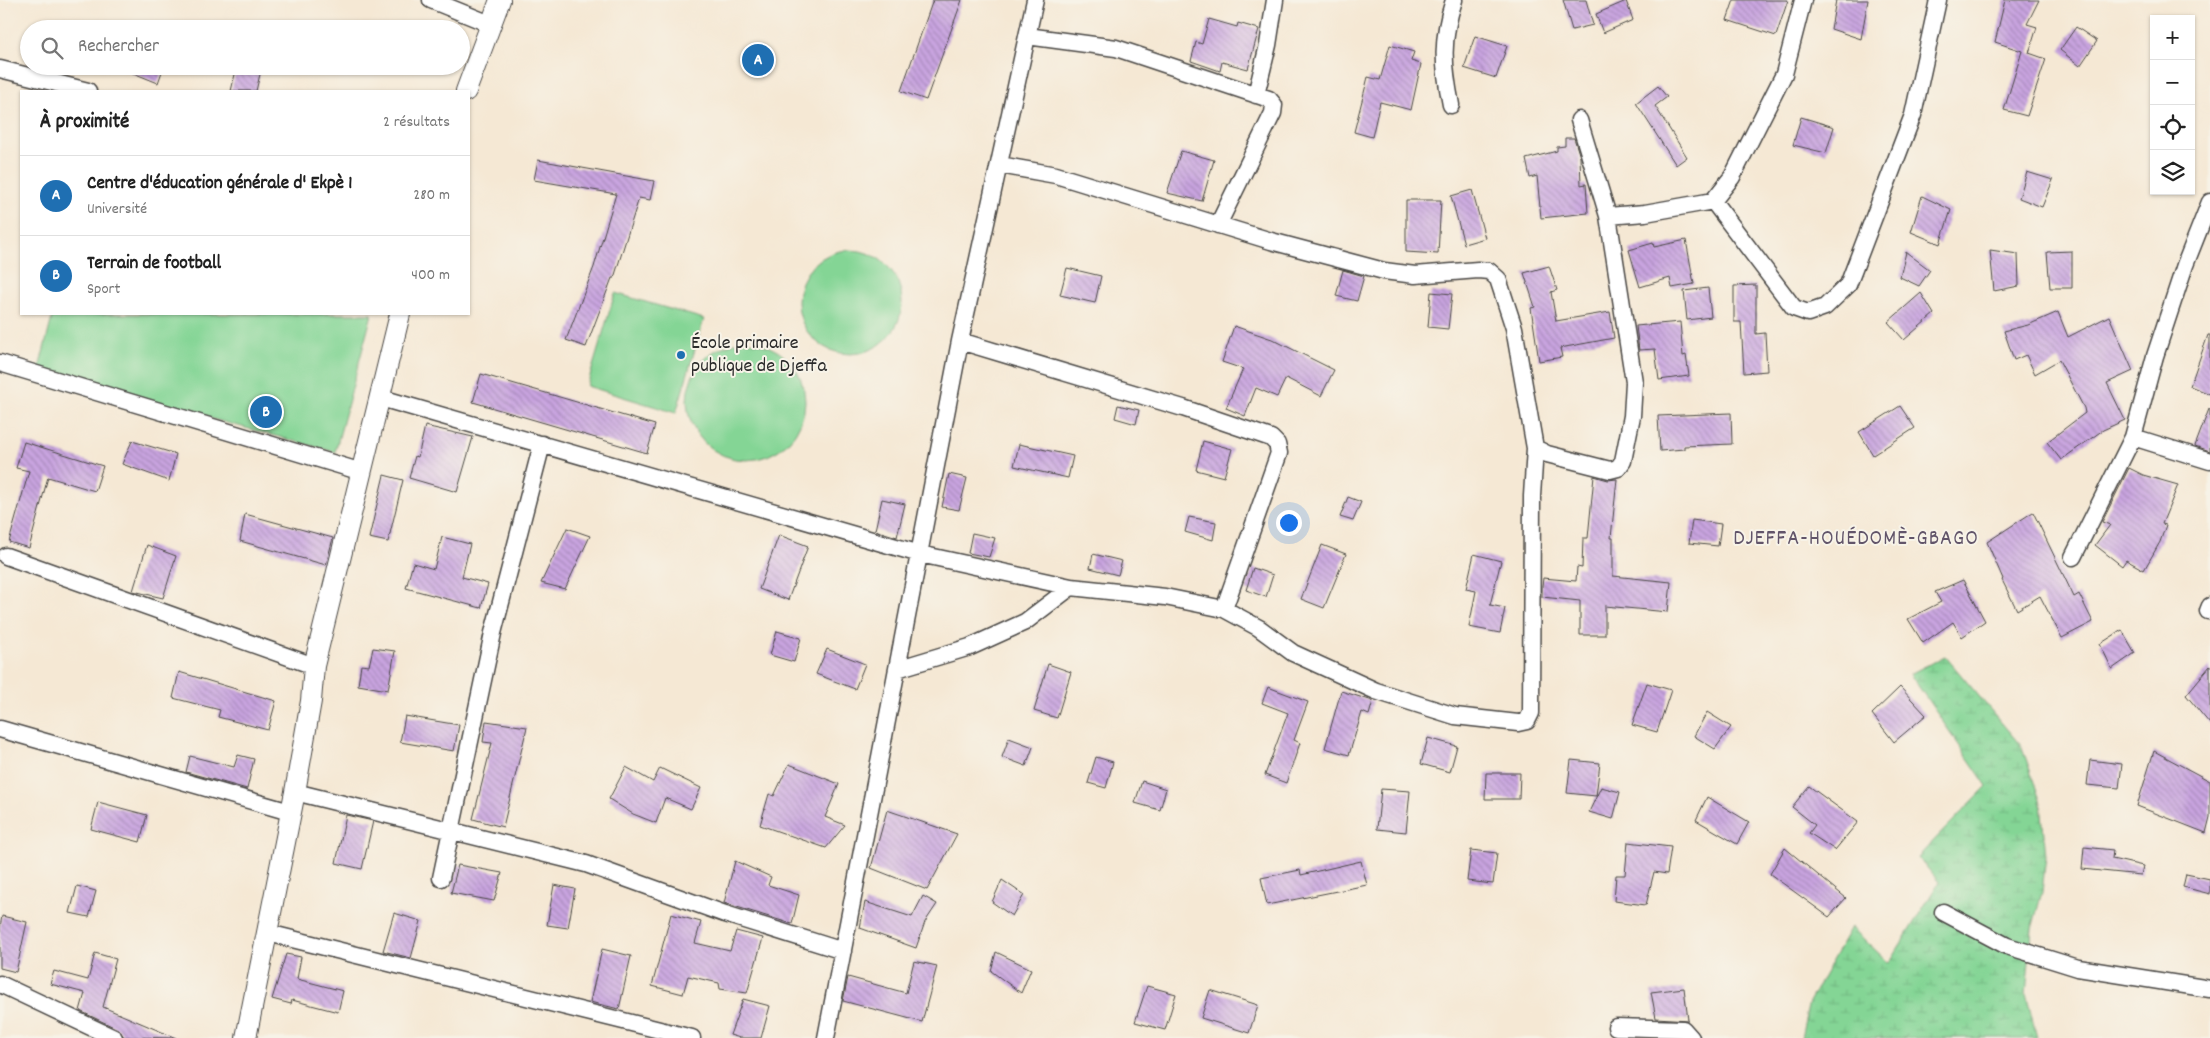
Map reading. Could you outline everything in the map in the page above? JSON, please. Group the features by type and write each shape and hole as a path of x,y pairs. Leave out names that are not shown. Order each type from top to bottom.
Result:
{"street":[{"path":"431,0 490,24"},
{"path":"466,90 500,0"},
{"path":"826,1038 960,341 1000,165 1034,0"},
{"path":"1256,96 1268,45 1275,0"},
{"path":"1452,105 1443,68 1446,24 1454,0"},
{"path":"1608,216 1645,213 1713,201 1732,177 1784,74 1803,0"},
{"path":"1713,201 1794,308 1808,313 1825,307 1848,285 1913,115 1938,0"},
{"path":"1027,36 1068,39 1116,48 1269,99 1274,105 1273,113 1218,225"},
{"path":"0,70 20,75"},
{"path":"21,75 84,90"},
{"path":"1535,448 1610,470 1618,468 1623,461 1632,416 1634,382 1608,216 1579,120"},
{"path":"381,398 920,554 1071,587 1173,598 1224,609 1259,628 1293,653 1376,691 1455,716 1518,723 1527,721 1531,713 1532,496 1535,448 1514,328 1498,279 1489,271 1478,270 1415,275 1384,270 1218,225 1056,175 1000,165"},
{"path":"2074,557 2133,437 2155,356 2185,265 2210,202"},
{"path":"246,1038 295,792 311,701 314,666 400,315"},
{"path":"960,341 1183,408 1270,438 1277,444 1279,453 1224,609"},
{"path":"0,362 362,472"},
{"path":"2133,437 2210,461"},
{"path":"441,878 492,633 542,444"},
{"path":"6,556 314,666"},
{"path":"897,670 970,647 1025,622 1071,587"},
{"path":"0,729 290,812"},
{"path":"295,792 452,829 586,864 725,914 843,951"},
{"path":"1943,912 2007,946 2078,968 2210,989"},
{"path":"268,933 692,1038"},
{"path":"0,984 114,1038"},
{"path":"1616,1026 1683,1028 1691,1038"}],"green space":[{"path":"850,250 870,254 887,265 898,282 902,302 898,322 887,339 870,350 850,354 830,350 813,339 802,322 798,302 802,282 813,265 830,254"},
{"path":"615,293 704,319 676,413 587,386"},
{"path":"53,315 372,315 335,452 38,372"},
{"path":"746,342 769,346 788,359 801,378 805,401 801,424 788,443 769,456 746,460 723,456 704,443 691,424 687,401 691,378 704,359 723,346"},
{"path":"1945,656 2022,747 2041,803 2046,856 2042,892 2032,929 2026,994 2037,1038 1801,1038 1809,1002 1851,927 1889,963 1939,882 1918,857 1987,786 1910,674"}],"building":[{"path":"933,0 962,0 926,100 901,91"},
{"path":"1563,0 1586,0 1593,25 1572,30"},
{"path":"1734,0 1788,0 1776,36 1727,20"},
{"path":"1836,0 1868,0 1861,39 1831,29"},
{"path":"2005,0 2039,0 2027,24 2037,27 2029,53 2046,59 2027,116 2004,110 2022,51 1995,42"},
{"path":"1626,1 1633,20 1603,33 1596,14"},
{"path":"1209,19 1237,27 1238,23 1259,29 1248,69 1222,62 1220,71 1191,61 1196,42 1202,44"},
{"path":"2076,27 2097,41 2080,66 2060,50"},
{"path":"1475,36 1507,46 1496,78 1464,68"},
{"path":"1390,45 1414,52 1411,61 1421,64 1411,110 1380,102 1372,137 1354,132 1368,77 1380,80"},
{"path":"138,75 161,75 158,83"},
{"path":"235,75 260,75 256,90 231,90"},
{"path":"1658,86 1667,97 1655,106 1687,157 1676,165 1636,103"},
{"path":"1801,117 1834,127 1826,153 1793,145"},
{"path":"1565,138 1574,138 1580,157 1581,185 1586,184 1588,213 1541,218 1537,176 1530,178 1526,159 1557,151 1557,147 1565,146"},
{"path":"1181,151 1214,160 1202,201 1167,193"},
{"path":"538,160 654,181 650,200 639,198 614,278 612,278 586,347 566,340 594,267 616,194 534,180"},
{"path":"2027,172 2053,180 2042,207 2019,198"},
{"path":"1472,190 1485,238 1464,244 1451,196"},
{"path":"1922,196 1951,210 1940,244 1911,232"},
{"path":"1406,200 1441,200 1438,254 1406,252"},
{"path":"1686,240 1694,284 1672,288 1670,278 1640,287 1629,250 1653,243 1654,247"},
{"path":"1990,250 2018,254 2019,286 1994,291"},
{"path":"2072,251 2072,288 2050,288 2047,252"},
{"path":"1906,252 1930,270 1919,286 1900,277"},
{"path":"1549,266 1557,290 1551,292 1556,321 1610,312 1614,338 1560,348 1562,357 1539,361 1531,308 1535,307 1524,273"},
{"path":"1067,268 1101,276 1095,303 1060,295"},
{"path":"1343,270 1364,276 1357,301 1336,296"},
{"path":"1756,285 1756,334 1765,333 1767,371 1744,373 1741,322 1734,322 1734,286"},
{"path":"1708,288 1711,317 1687,320 1684,291"},
{"path":"1431,292 1452,294 1448,329 1428,327"},
{"path":"1921,293 1934,314 1904,340 1888,322"},
{"path":"2058,312 2068,337 2109,316 2133,371 2107,383 2125,420 2103,430 2061,460 2047,442 2085,413 2084,408 2059,360 2035,374 2026,355 2014,360 2004,331 2028,325"},
{"path":"1680,322 1683,356 1686,355 1689,376 1659,380 1655,349 1639,350 1636,326"},
{"path":"1234,326 1272,339 1334,370 1321,396 1286,378 1277,397 1256,388 1245,416 1226,408 1243,369 1222,362"},
{"path":"2208,335 2210,335 2210,394 2190,386"},
{"path":"481,374 655,425 647,453 473,402"},
{"path":"1118,405 1139,410 1136,424 1115,418"},
{"path":"1900,406 1915,428 1873,455 1859,432"},
{"path":"2210,409 2210,451 2195,446"},
{"path":"1731,413 1732,444 1684,446 1684,449 1660,451 1658,416"},
{"path":"425,426 473,437 457,492 409,478 415,456 418,457"},
{"path":"132,441 176,454 169,481 122,464"},
{"path":"1203,441 1232,449 1224,477 1196,470"},
{"path":"24,442 103,466 95,491 48,477 29,548 9,542 29,471 16,468"},
{"path":"1019,444 1073,456 1068,478 1014,466"},
{"path":"2129,468 2143,475 2178,485 2162,524 2166,525 2160,542 2144,570 2126,560 2122,566 2095,545 2110,525 2102,522"},
{"path":"949,474 967,478 959,510 942,507"},
{"path":"384,475 403,480 388,542 369,538"},
{"path":"1594,476 1608,480 1617,479 1611,538 1613,538 1613,576 1671,582 1668,612 1605,606 1605,635 1580,635 1580,601 1542,597 1542,586 1543,578 1576,581 1577,567 1582,568 1583,538 1588,538"},
{"path":"1348,497 1361,502 1353,521 1340,517"},
{"path":"882,499 905,504 897,537 875,530"},
{"path":"2033,512 2074,597 2079,594 2093,622 2062,638 2040,596 2017,610 2002,580 1987,542"},
{"path":"245,514 333,538 326,565 240,541"},
{"path":"1189,517 1216,522 1213,540 1185,532"},
{"path":"1692,520 1721,524 1718,546 1689,543"},
{"path":"567,528 590,536 565,589 541,583"},
{"path":"972,533 995,538 989,557 968,553"},
{"path":"779,535 808,546 788,600 759,589"},
{"path":"442,537 470,544 462,577 488,584 481,608 406,588 413,563 434,569"},
{"path":"147,545 176,556 163,598 133,591"},
{"path":"1322,545 1346,554 1324,608 1301,599"},
{"path":"1093,554 1122,561 1118,575 1090,568"},
{"path":"1474,554 1501,561 1490,605 1505,608 1500,633 1469,627 1476,591 1466,589"},
{"path":"1253,568 1273,575 1266,597 1246,590"},
{"path":"1963,580 1985,621 1962,637 1953,622 1923,643 1908,619 1941,602 1935,592"},
{"path":"2122,630 2135,653 2112,669 2100,644"},
{"path":"777,631 801,638 794,662 770,655"},
{"path":"373,648 395,651 388,690 358,685 361,665 369,666"},
{"path":"827,649 865,664 855,689 816,674"},
{"path":"1048,664 1071,672 1057,718 1034,711"},
{"path":"2210,666 2210,724 2186,695"},
{"path":"179,672 276,701 268,730 218,717 220,710 173,698"},
{"path":"1647,683 1671,690 1657,732 1632,725"},
{"path":"1268,687 1308,702 1294,740 1300,743 1286,783 1265,775 1288,713 1262,703"},
{"path":"1900,687 1926,715 1894,742 1872,714"},
{"path":"1341,691 1373,701 1369,715 1362,712 1349,755 1325,748"},
{"path":"1707,712 1731,727 1715,749 1694,736"},
{"path":"405,716 459,725 454,751 400,742"},
{"path":"486,721 527,727 503,827 473,819 492,743 483,742"},
{"path":"1009,738 1033,747 1026,766 1002,757"},
{"path":"1428,738 1457,746 1450,772 1421,764"},
{"path":"2154,751 2210,781 2210,817 2206,833 2137,806"},
{"path":"238,755 254,759 247,789 186,772 190,756 234,767"},
{"path":"1096,757 1113,762 1106,788 1088,783"},
{"path":"1571,760 1600,763 1596,796 1567,793"},
{"path":"2090,760 2122,764 2119,788 2087,785"},
{"path":"789,764 839,784 825,817 845,825 826,848 760,825 769,794 774,796"},
{"path":"626,767 653,782 660,768 701,788 691,809 665,798 656,823 633,814 609,799"},
{"path":"1486,773 1520,773 1519,799 1485,799"},
{"path":"1142,781 1166,789 1160,810 1135,803"},
{"path":"1809,786 1858,822 1835,850 1809,833 1815,825 1792,807"},
{"path":"1601,787 1620,792 1613,819 1589,812"},
{"path":"1381,789 1410,791 1406,832 1377,829"},
{"path":"1707,797 1749,822 1737,844 1696,820"},
{"path":"98,802 147,815 140,842 91,829"},
{"path":"887,810 957,834 927,890 871,868"},
{"path":"346,815 373,821 362,869 336,863"},
{"path":"1628,842 1671,847 1667,874 1654,872 1646,905 1614,901 1616,875 1625,875"},
{"path":"2084,847 2113,850 2112,859 2143,866 2141,875 2082,869"},
{"path":"1785,848 1846,898 1829,917 1770,874"},
{"path":"1471,850 1497,853 1493,884 1467,881"},
{"path":"735,861 771,877 768,885 799,895 792,924 724,903"},
{"path":"1361,861 1367,885 1267,905 1261,878 1300,870 1301,875"},
{"path":"458,865 502,873 494,901 451,893"},
{"path":"2186,874 2210,879 2210,894 2183,887"},
{"path":"1002,880 1024,895 1012,916 992,902"},
{"path":"554,885 575,889 568,928 547,925"},
{"path":"77,886 96,891 89,917 70,913"},
{"path":"923,896 937,904 925,922 916,948 860,928 865,902 912,917"},
{"path":"394,913 421,921 411,958 383,951"},
{"path":"671,914 701,922 695,943 730,951 736,931 763,938 747,993 720,989 719,983 688,976 683,994 652,986"},
{"path":"2,916 27,922 16,972 0,968 0,927"},
{"path":"602,949 631,956 619,1009 590,1002"},
{"path":"996,952 1031,969 1021,993 991,971"},
{"path":"95,953 116,959 103,1007 176,1038 124,1037 118,1029 80,1011 85,993 50,984 54,971 88,980"},
{"path":"286,954 301,957 297,979 343,991 338,1012 292,1000 291,1004 272,999"},
{"path":"914,961 937,966 922,1022 843,1001 848,977 906,993"},
{"path":"1147,986 1176,994 1165,1030 1135,1022"},
{"path":"1684,988 1688,1020 1656,1018 1651,992"},
{"path":"1210,990 1258,1005 1249,1033 1201,1018"},
{"path":"743,999 770,1006 761,1038 740,1038 730,1035"}],"place":[{"name":"Centre d'éducation générale d' Ekpè 1","path":"758,60"},
{"name":"École primaire publique de Djeffa","path":"681,355"},
{"name":"Terrain de football","path":"266,412"}],"district":[{"name":"DJEFFA-HOUÉDOMÈ-GBAGO","path":"1856,539"}]}
